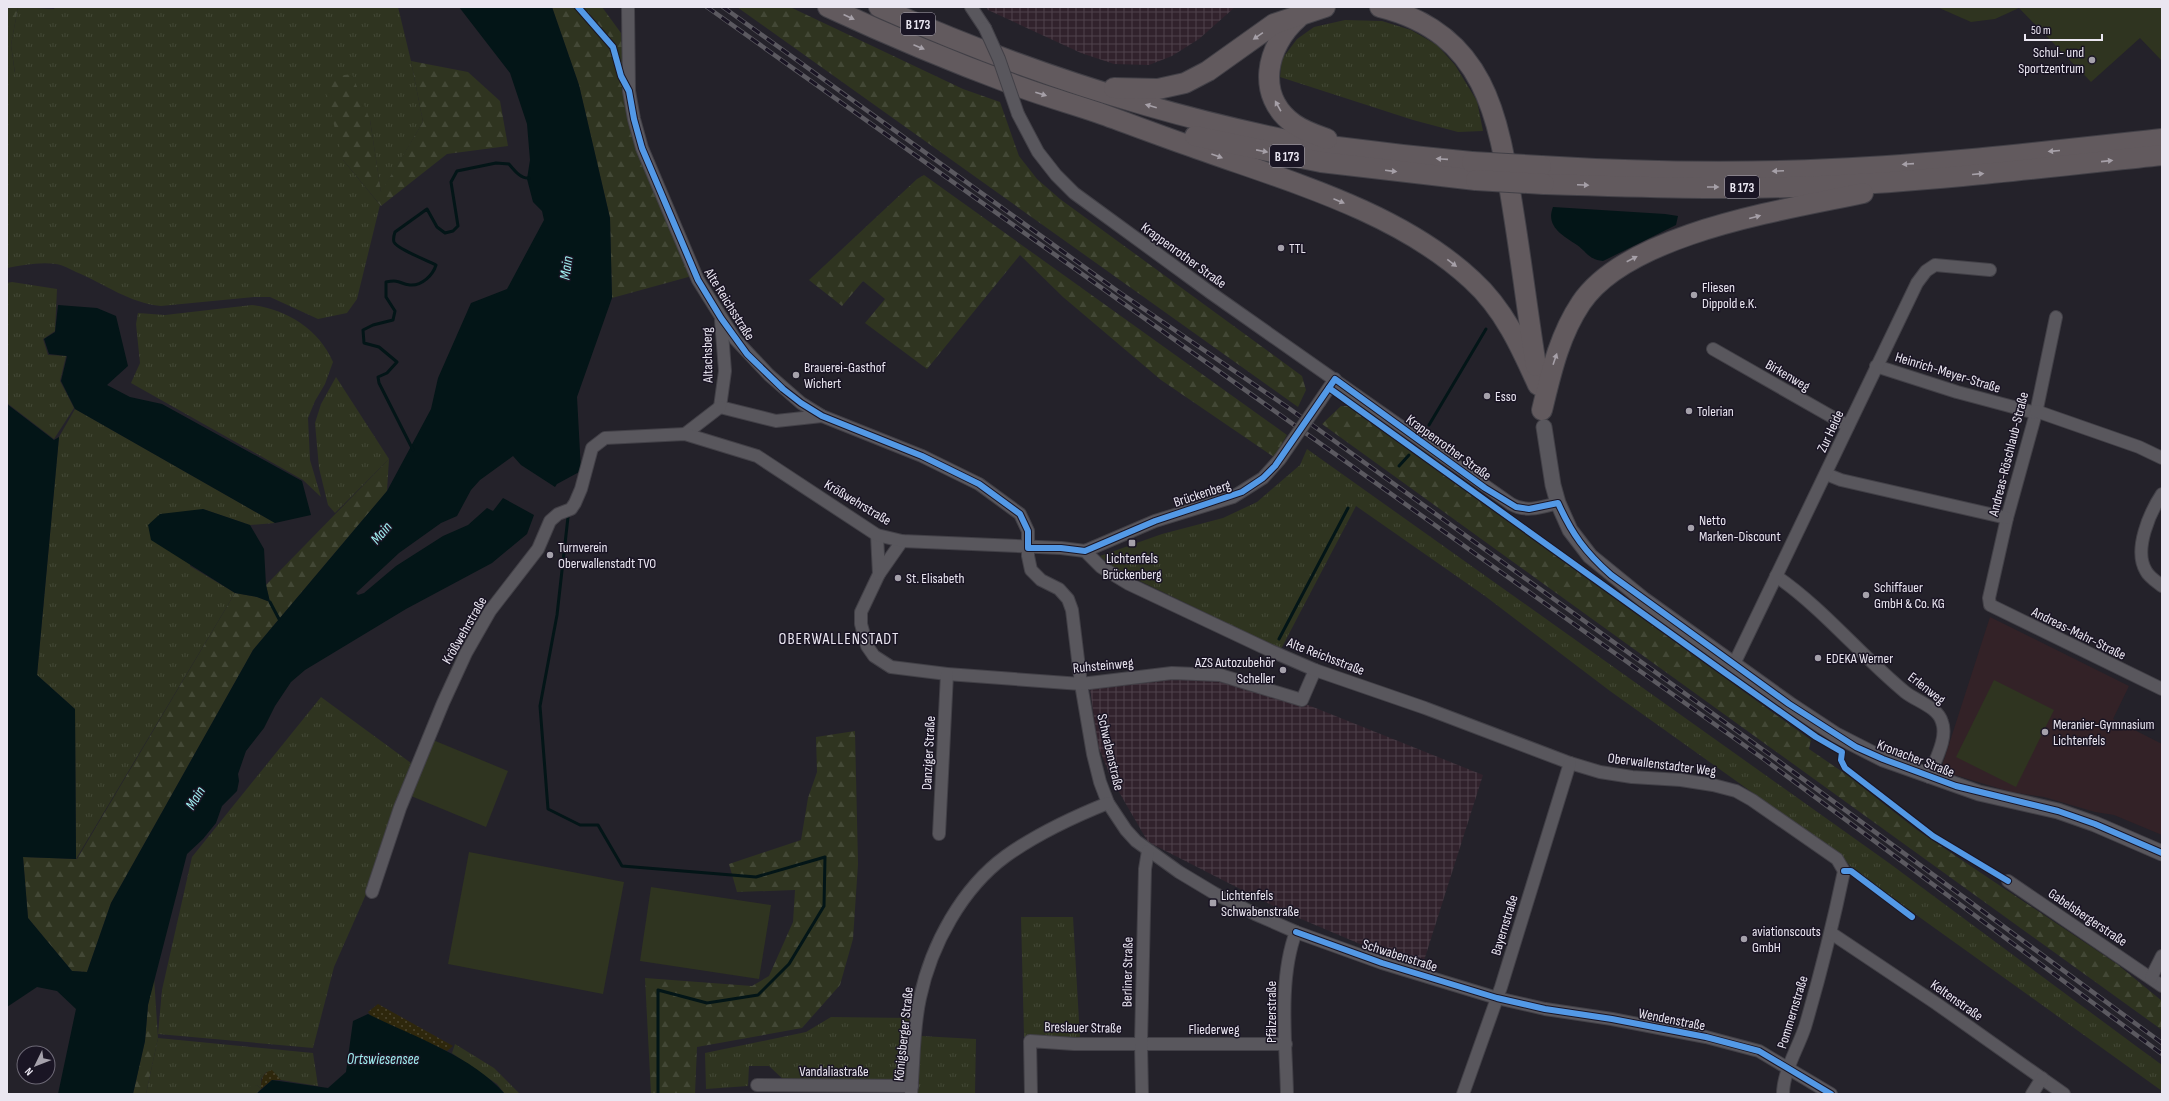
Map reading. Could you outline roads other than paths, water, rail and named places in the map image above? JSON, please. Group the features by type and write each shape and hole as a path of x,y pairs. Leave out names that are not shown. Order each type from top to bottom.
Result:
{"highway":[{"name":"B 173","path":"828,7 922,48 1006,82 1101,114 1257,150 1321,162 1543,175 1644,187 1775,187 1821,186 1939,177 2162,155"},
{"name":"B 173","path":"879,7 958,41 1053,75 1118,97 1188,117 1283,139 1411,157 1474,171"},
{"path":"1053,75 1120,89 1158,89 1185,82 1208,71 1274,24 1305,12 1325,7"},
{"path":"1380,7 1402,12 1424,23 1449,41 1471,67 1489,99 1502,142 1543,419"},
{"path":"1305,12 1281,36 1272,53 1269,72 1272,92 1283,113 1294,124 1312,133 1359,150"},
{"path":"1101,114 1336,199 1374,216 1428,246 1469,277 1497,307 1525,356 1538,385"},
{"name":"B 173","path":"1543,175 1651,171 1832,169 1947,161 2162,139"},
{"path":"1543,419 1552,369 1563,335 1581,303 1603,278 1626,262 1679,239 1707,230 1778,211 1939,177"}],"street":[{"name":"Alte Reichsstraße","path":"628,7 629,91 634,119 642,148 698,280 721,318 747,354 801,403 822,416 922,456 979,484 1020,514 1028,531 1028,548"},
{"name":"Krappenrother Straße","path":"971,7 985,28 999,59 1018,114 1038,152 1056,176 1074,193 1211,293 1335,379 1479,483 1516,507 1529,509 1558,503"},
{"name":"Zur Heide","path":"1734,664 1917,283 1926,271 1935,265 1990,270"},
{"name":"Andreas-Röschlaub-Straße","path":"1989,598 2007,518 2036,412 2056,317"},
{"name":"Altachsberg","path":"720,407 725,371 721,318"},
{"name":"Birkenweg","path":"1713,349 1848,426"},
{"name":"Heinrich-Meyer-Straße","path":"1876,366 1957,392 2036,412 2140,447 2162,458"},
{"name":"Brückenberg","path":"1028,548 1085,550 1155,521 1242,492 1263,478 1280,459 1335,379"},
{"path":"685,434 720,407 776,421 822,416"},
{"name":"Kronacher Straße","path":"1543,419 1552,479 1558,503 1573,534 1590,556 1611,575 1686,631 1789,704 1850,743 1883,759 1929,777 1979,793 2058,811 2095,824 2162,853"},
{"name":"Krößwehrstraße","path":"372,892 406,795 443,703 466,653 490,611 538,549 550,521 558,514 571,508 575,504 581,489 592,448 605,438 685,434 757,456 878,535 902,541 1028,548"},
{"path":"1826,474 1841,480 2007,518"},
{"path":"2162,494 2147,522 2142,544 2142,561 2146,572 2162,586"},
{"path":"878,535 879,574"},
{"path":"879,574 902,541"},
{"name":"Schwabenstraße","path":"1028,548 1031,570 1041,580 1059,589 1068,599 1072,610 1081,684 1093,754 1100,782 1108,803 1126,830 1148,851 1214,893 1296,932 1388,964 1497,998"},
{"name":"Alte Reichsstraße","path":"1085,550 1101,567 1129,584 1271,651 1315,670 1425,708 1570,763"},
{"name":"Ruhsteinweg","path":"879,574 862,612 862,633 874,656 891,667 947,674 1081,684 1172,673 1220,675 1302,700 1315,670"},
{"name":"Erlenweg","path":"1776,576 1853,642 1906,692 1934,711 1942,720 1945,732 1929,777"},
{"name":"Andreas-Mahr-Straße","path":"1989,598 1990,605 1994,609 2162,689"},
{"name":"Danziger Straße","path":"939,834 947,674"},
{"name":"Oberwallenstadter Weg","path":"1570,763 1600,772 1632,777 1681,780 1713,784 1736,791 1752,800 1837,859 1844,871"},
{"name":"Bayernstraße","path":"1463,1094 1497,998 1570,763"},
{"name":"Königsberger Straße","path":"912,1090 920,999 926,971 946,927 960,904 982,878 1005,856 1043,832 1108,803"},
{"name":"Berliner Straße","path":"1142,1094 1141,1043 1145,869 1148,851"},
{"name":"Pommernstraße","path":"1783,1094 1790,1068 1804,1029 1831,933 1844,871"},
{"name":"Gabelsbergerstraße","path":"2008,881 2162,986"},
{"name":"Pfälzerstraße","path":"1287,1094 1286,978 1289,952 1296,932"},
{"name":"Keltenstraße","path":"1831,933 1861,952 2064,1094"},
{"path":"2151,978 2162,956"},
{"name":"Wendenstraße","path":"1497,998 1545,1009 1612,1019 1716,1040 1759,1051 1832,1094"},
{"name":"Breslauer Straße","path":"1031,1094 1030,1041 1074,1044 1141,1043"},
{"name":"Fliederweg","path":"1141,1043 1286,1044"},
{"path":"2032,1094 2042,1078"},
{"name":"Vandaliastraße","path":"757,1085 912,1090"}],"water":[{"name":"Main","path":"459,7 552,7 579,85 610,218 612,298 577,397 581,471 557,484 555,487 521,465 513,456 480,480 471,490 457,516 441,523 399,553 356,593 358,595 364,593 396,566 443,536 468,525 487,508 493,511 503,498 534,515 527,534 492,563 406,609 305,670 291,682 275,706 264,728 246,751 238,774 239,781 237,791 222,806 216,823 203,839 187,854 148,1005 145,1041 133,1094 58,1094 76,1009 57,991 37,987 7,1007 7,404 54,440 59,437 37,675 75,709 76,859 23,857 28,918 72,971 87,972 111,903 253,650 387,491 431,409 438,378 471,303 507,289 544,220 542,211 533,202 527,179 530,160 527,124 510,73"},
{"path":"1553,207 1678,216 1676,225 1603,261 1591,257 1557,230 1552,220 1551,214"},
{"path":"58,305 97,308 116,316 128,366 107,385 130,397 162,404 302,481 311,515 275,523 75,409 61,381 67,356 49,354 44,339 55,332"},
{"path":"203,509 250,525 264,549 266,585 270,602 257,597 235,593 151,540 148,525 160,514"},
{"name":"Ortswiesensee","path":"368,1014 459,1058 476,1069 505,1094 256,1094 272,1080 328,1088 346,1072 353,1021"}],"waterway":[{"path":"413,450 379,383 378,377 387,373 397,362 379,347 364,343 363,330 373,325 393,320 395,311 386,297 386,282 397,281 410,285 419,284 430,276 435,269 436,265 396,245 394,242 395,232 427,209 437,227 445,233 453,231 458,226 451,182 457,171 496,163 509,164 520,176 529,178"},
{"path":"1429,425 1486,329"},
{"path":"1399,466 1409,455"},
{"path":"1279,639 1348,508"},
{"path":"568,517 557,615 540,706 548,809 580,825 598,825 622,866 756,877 825,857 824,906 789,964 758,995 707,1003 658,990 658,1094"},
{"path":"270,602 279,619"}],"railway":[{"path":"707,7 1765,760 2162,1054"},
{"path":"723,7 1119,292 1290,409 1769,754 2162,1043"}],"place":[{"name":"Schul- und Sportzentrum","path":"2092,60"},
{"name":"TTL","path":"1281,248"},
{"name":"Fliesen Dippold e.K.","path":"1694,295"},
{"name":"Brauerei-Gasthof Wichert","path":"796,375"},
{"name":"Esso","path":"1487,396"},
{"name":"Tolerian","path":"1689,411"},
{"name":"Netto Marken-Discount","path":"1691,528"},
{"name":"Lichtenfels Brückenberg","path":"1132,543"},
{"name":"Turnverein Oberwallenstadt TVO","path":"550,555"},
{"name":"St. Elisabeth","path":"898,578"},
{"name":"Schiffauer GmbH & Co. KG","path":"1866,595"},
{"name":"EDEKA Werner","path":"1818,658"},
{"name":"AZS Autozubehör Scheller","path":"1283,670"},
{"name":"Meranier-Gymnasium Lichtenfels","path":"2045,732"},
{"name":"Lichtenfels Schwabenstraße","path":"1213,903"},
{"name":"aviationscouts GmbH","path":"1744,939"}],"district":[{"name":"OBERWALLENSTADT","path":"839,638"}]}
